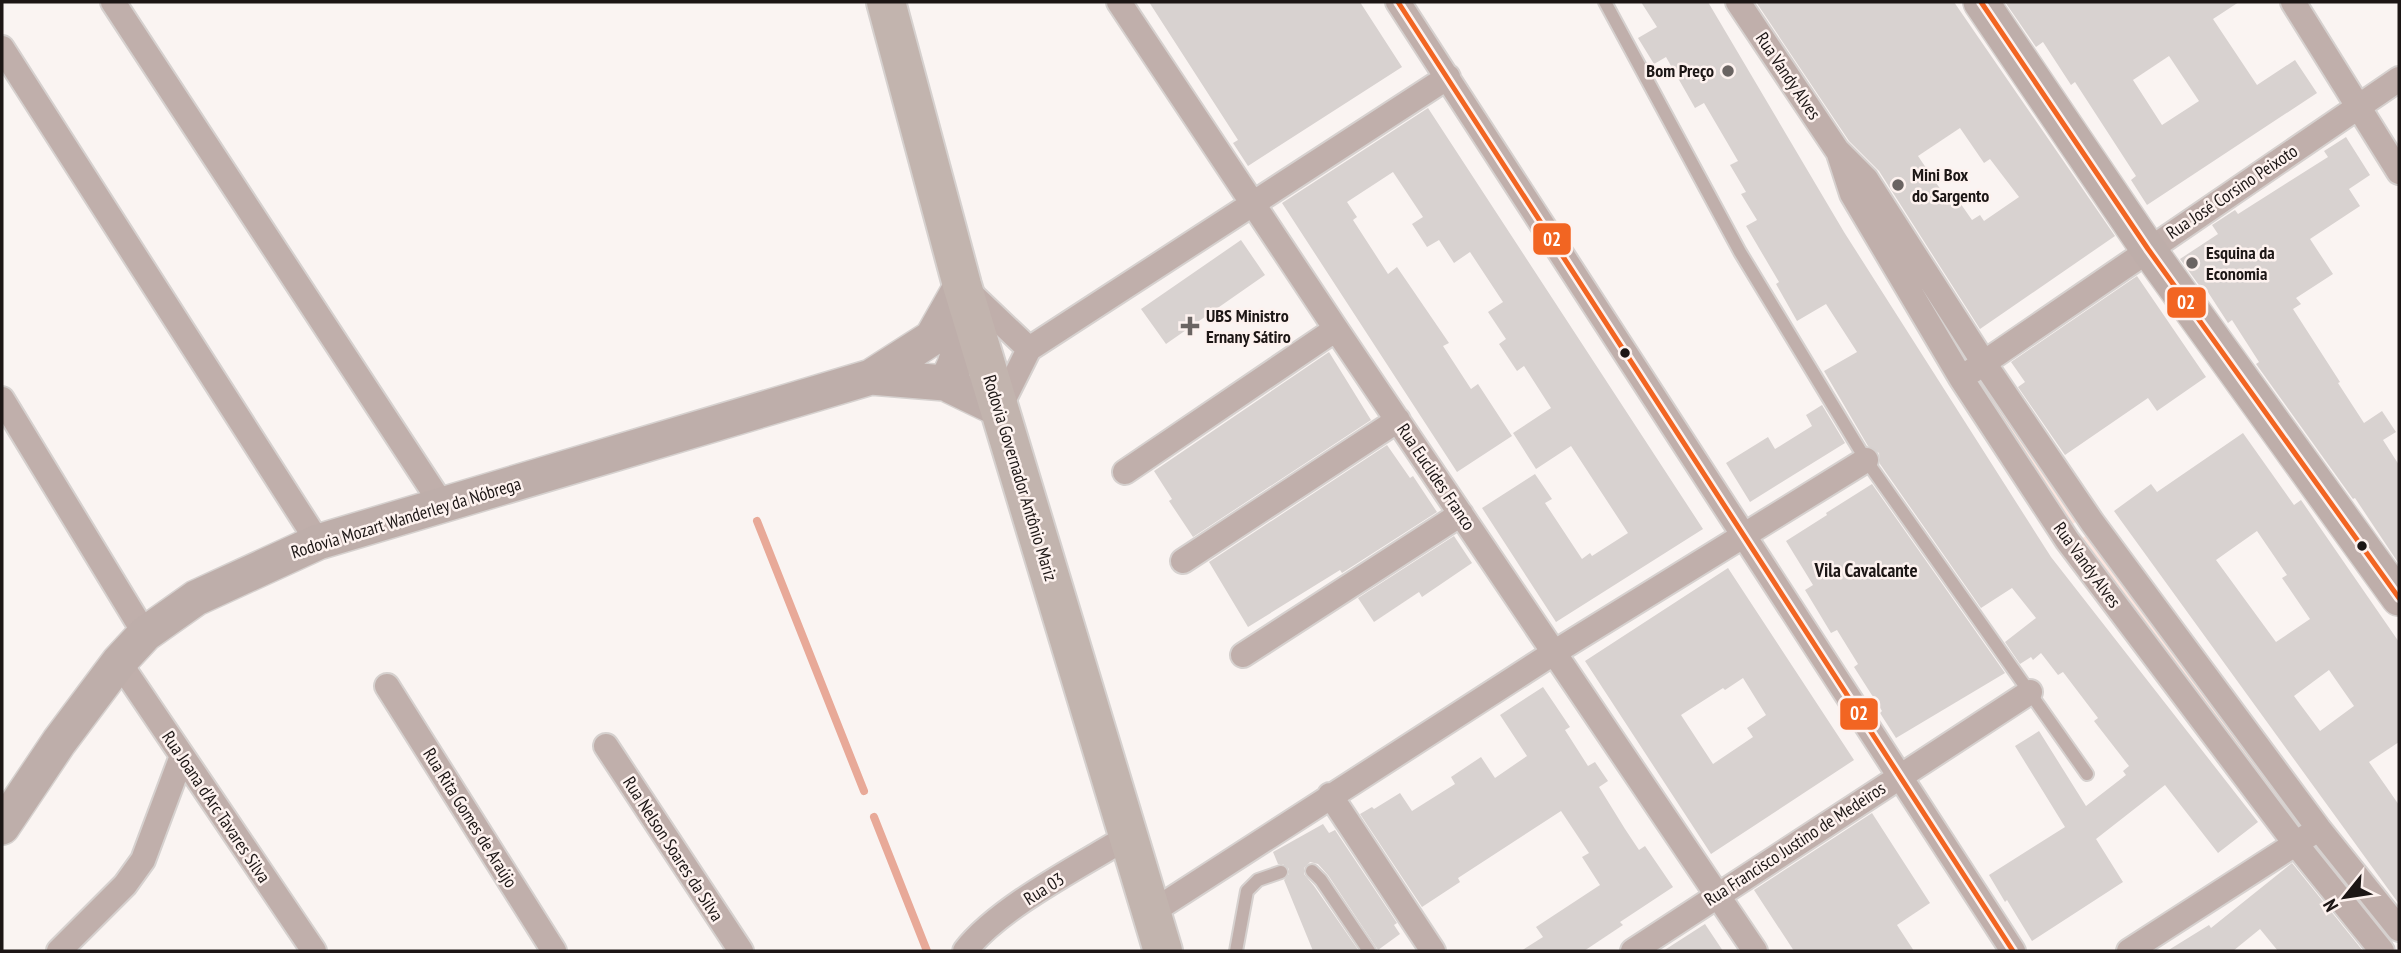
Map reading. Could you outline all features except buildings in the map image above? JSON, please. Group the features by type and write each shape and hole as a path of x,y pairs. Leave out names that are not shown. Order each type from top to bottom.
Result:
{"highway":[{"name":"Rodovia Governador Antônio Mariz","path":"886,2 962,285 1163,951"}],"main road":[{"path":"1981,2 2148,249 2399,598"},
{"path":"945,358 962,285"},
{"name":"Rodovia Mozart Wanderley da Nóbrega","path":"2,827 59,742 119,662 145,634 196,598 318,542 871,377 945,358 999,410"}],"street":[{"path":"113,2 443,506"},
{"name":"Rua Euclides Franco","path":"1119,2 1755,951"},
{"path":"1398,2 2013,951"},
{"name":"Rua Vandy Alves","path":"1738,2 1838,150 1866,179 1984,363 2092,522 2319,829 2399,929"},
{"path":"2293,2 2399,172"},
{"path":"2,47 318,542"},
{"path":"999,410 1029,349 1448,76"},
{"name":"Rua José Corsino Peixoto","path":"1961,378 2399,79"},
{"name":"Rua Vandy Alves","path":"1838,150 1852,194 1961,378 2067,540 2295,843 2382,951"},
{"path":"962,285 1029,349"},
{"path":"1125,472 1336,329"},
{"path":"2,399 145,634"},
{"path":"1183,561 1398,420"},
{"path":"1152,912 1555,652 1866,460"},
{"path":"1243,655 1461,514"},
{"path":"2067,540 2092,522"},
{"name":"Rua Joana d'Arc Tavares Silva","path":"119,662 314,951"},
{"name":"Rua Rita Gomes de Araújo","path":"387,686 554,951"},
{"name":"Rua Francisco Justino de Medeiros","path":"1633,951 2030,692"},
{"name":"Rua Nelson Soares da Silva","path":"606,746 741,951"},
{"path":"59,951 125,885 143,860 182,756"},
{"path":"1330,795 1433,951"},
{"path":"2129,951 2319,829"},
{"name":"Rua 03","path":"965,951 991,925 1023,902 1129,836"}],"lane":[{"path":"1605,2 1740,252 1866,460 2087,774"},
{"path":"1236,951 1247,891 1258,880 1281,872"},
{"path":"1312,872 1321,880 1369,951"}],"shaded area":[{"path":"1982,373 2080,519 2068,527 1970,381"},
{"path":"2090,533 2301,816 2290,824 2077,542"}],"waterway":[{"path":"757,521 864,791"},
{"path":"874,817 927,951"}],"transit line":[{"name":"02","path":"1398,2 2013,951"},
{"name":"02","path":"1981,2 2148,249 2399,598"}],"place":[{"name":"Bom Preço","path":"1728,71"},
{"name":"Mini Box do Sargento","path":"1898,185"},
{"name":"Esquina da Economia","path":"2192,263"},
{"name":"UBS Ministro Ernany Sátiro","path":"1190,326"}],"district":[{"name":"Vila Cavalcante","path":"1866,570"}]}
